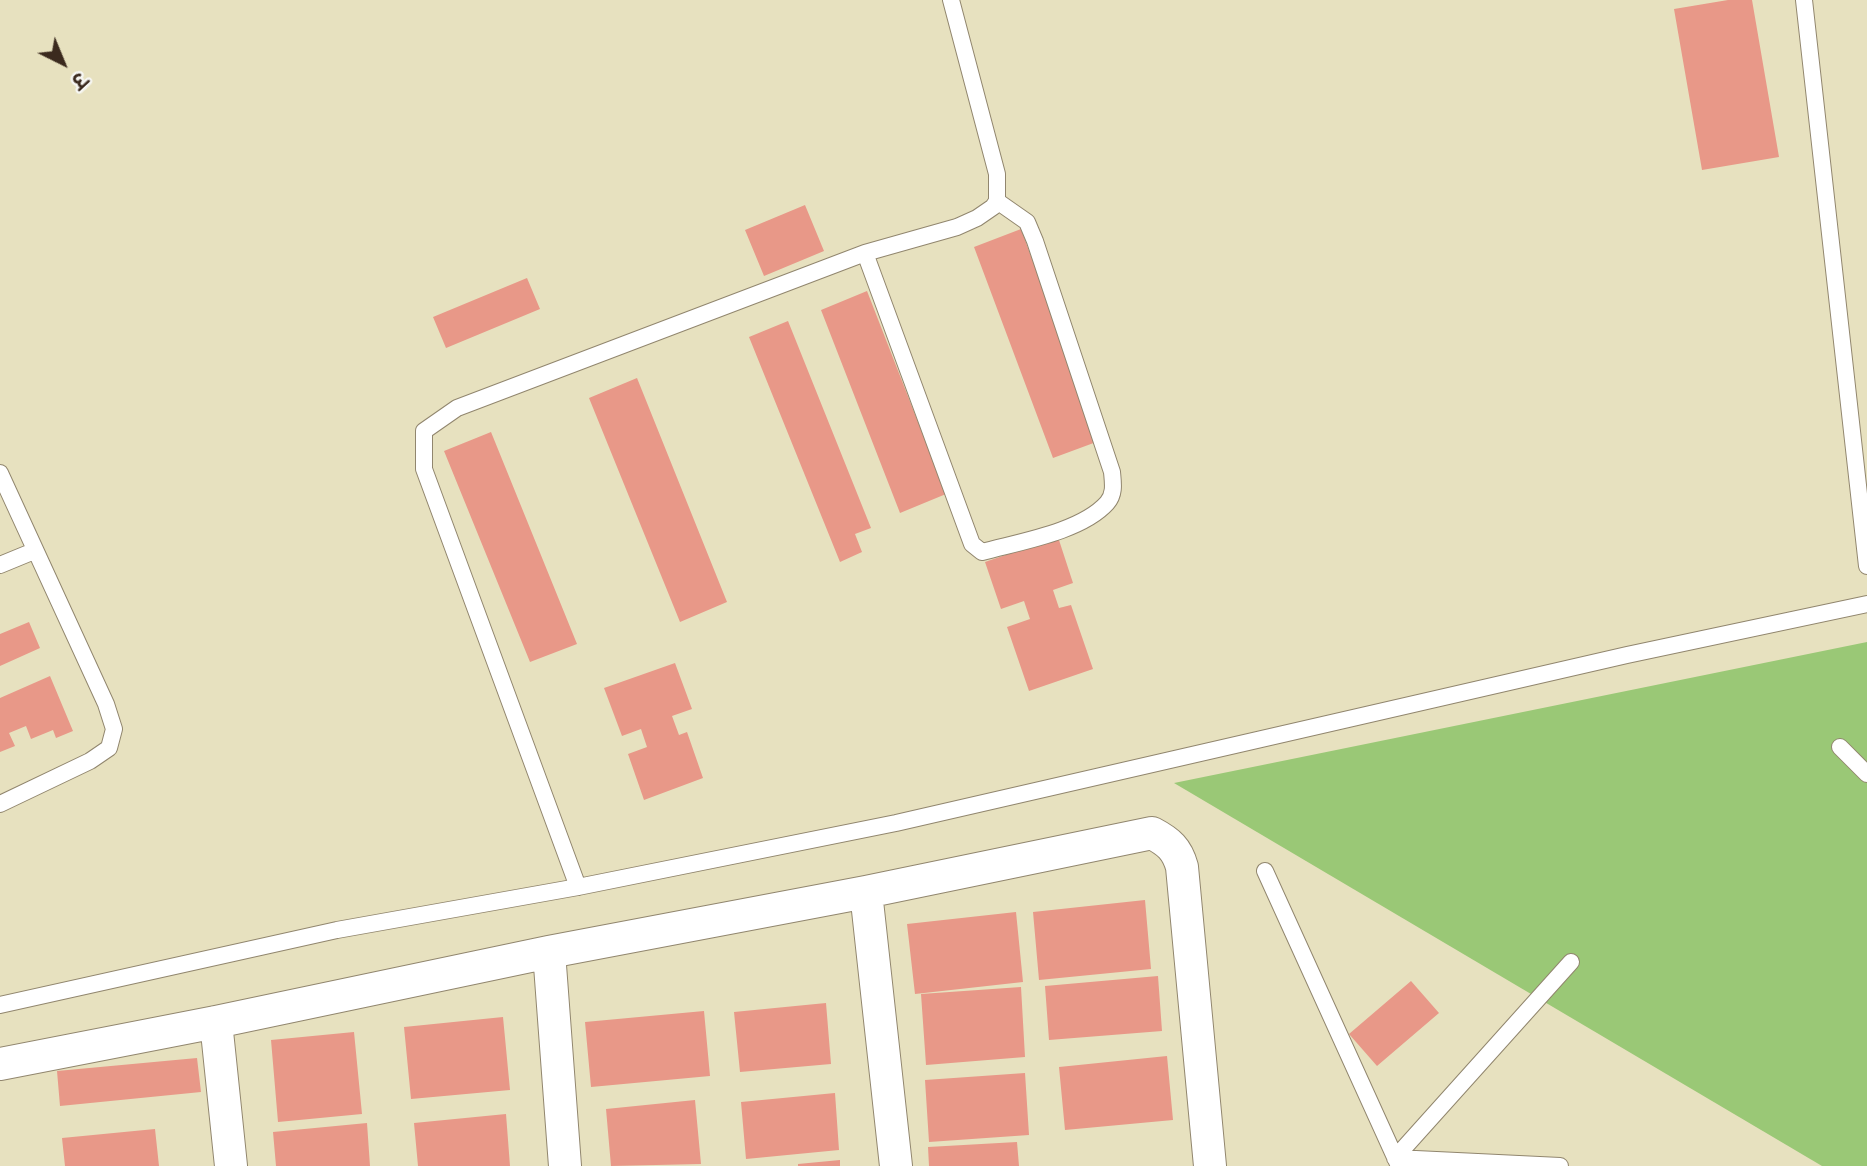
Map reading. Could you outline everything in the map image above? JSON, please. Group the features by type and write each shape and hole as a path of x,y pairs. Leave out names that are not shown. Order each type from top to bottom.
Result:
{"street":[{"path":"0,1064 216,1022 549,951 866,892 1152,833 1167,841 1178,853 1182,867 1210,1166"},
{"path":"866,892 896,1166"},
{"path":"549,951 565,1166"},
{"path":"216,1022 231,1166"}],"lane":[{"path":"578,887 424,469 424,431 457,408 865,253 957,227 993,207 997,201 996,174 951,0"},
{"path":"1804,0 1867,566"},
{"path":"865,253 972,544 982,552 1066,528 1082,521 1108,502 1114,487 1112,472 1027,222 997,201"},
{"path":"0,473 106,704 114,729 108,748 90,761 0,804"},
{"path":"0,565 34,551"},
{"path":"0,1005 337,930 578,887 896,823 1614,658 1867,604"},
{"path":"1840,747 1867,774"},
{"path":"1265,871 1397,1162"},
{"path":"1397,1162 1571,962"},
{"path":"1397,1162 1560,1166"}],"green space":[{"path":"1867,642 1867,1166 1822,1166 1174,783"}],"building":[{"path":"1728,0 1752,0 1779,157 1702,170 1674,9"},
{"path":"805,205 824,251 764,276 745,230"},
{"path":"1021,229 1099,441 1053,458 974,247"},
{"path":"527,278 540,309 446,348 433,317"},
{"path":"867,291 946,494 900,513 821,310"},
{"path":"788,321 871,528 855,534 862,552 840,562 749,337"},
{"path":"637,378 727,602 680,622 589,398"},
{"path":"491,432 577,644 530,662 444,451"},
{"path":"1058,537 1073,583 1053,590 1059,608 1071,605 1093,669 1029,691 1007,627 1030,619 1024,601 1001,609 985,562"},
{"path":"29,622 40,648 0,666 0,634"},
{"path":"675,663 692,709 672,716 679,735 687,732 703,778 644,800 628,754 647,747 641,729 622,736 604,688"},
{"path":"50,676 73,731 56,738 53,730 31,739 26,726 9,733 15,746 0,752 0,698"},
{"path":"1145,900 1151,969 1039,980 1033,912"},
{"path":"1016,912 1023,982 915,994 907,924"},
{"path":"1158,976 1162,1031 1049,1040 1045,986"},
{"path":"1411,981 1439,1013 1377,1066 1349,1034"},
{"path":"1021,987 1025,1057 926,1065 921,994"},
{"path":"826,1003 831,1064 740,1072 734,1012"},
{"path":"704,1011 710,1076 591,1087 585,1022"},
{"path":"503,1017 510,1090 411,1099 404,1027"},
{"path":"354,1032 362,1114 278,1122 271,1040"},
{"path":"1167,1056 1173,1120 1065,1130 1059,1067"},
{"path":"197,1058 201,1092 60,1106 57,1071"},
{"path":"1025,1073 1029,1135 929,1142 925,1080"},
{"path":"835,1093 839,1150 746,1159 741,1102"},
{"path":"695,1100 701,1164 611,1166 606,1109"},
{"path":"506,1114 510,1166 418,1166 414,1123"},
{"path":"367,1123 370,1166 276,1166 273,1132"},
{"path":"155,1129 159,1166 65,1166 62,1138"},
{"path":"1017,1142 1019,1166 929,1166 928,1147"},
{"path":"840,1160 840,1166 798,1166 798,1164"}]}
